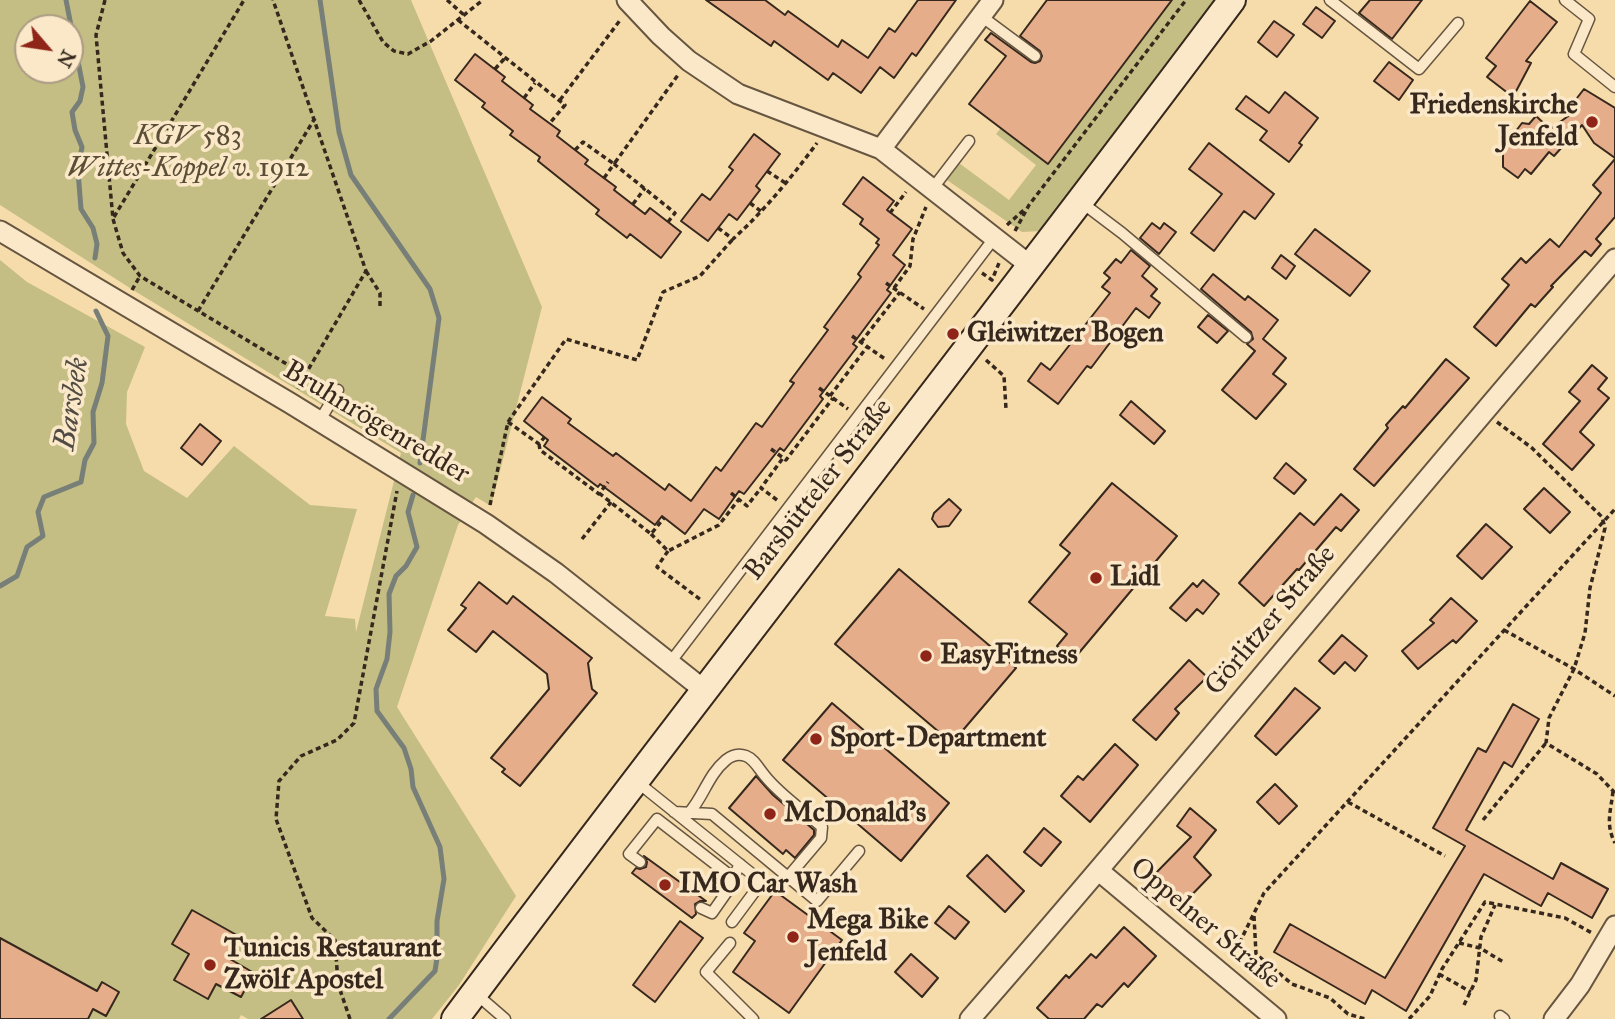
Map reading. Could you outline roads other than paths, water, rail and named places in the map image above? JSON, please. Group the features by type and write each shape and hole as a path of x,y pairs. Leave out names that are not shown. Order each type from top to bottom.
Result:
{"main road":[{"name":"Barsbütteler Straße","path":"455,1019 704,690 1032,267 1232,0"}],"street":[{"path":"627,0 689,61 738,94 881,149 1032,267"},
{"path":"881,149 993,0"},
{"name":"Bruhnrögenredder","path":"0,231 486,524 556,573 704,690"},
{"name":"Görlitzer Straße","path":"970,1019 1099,871 1483,411 1615,259"},
{"name":"Oppelner Straße","path":"1099,871 1276,1019"},
{"path":"1554,1019 1580,985 1611,934"}],"lane":[{"path":"1330,0 1419,69 1458,23"},
{"path":"1565,0 1589,19 1574,54 1615,87"},
{"path":"981,16 1035,56"},
{"path":"926,182 969,141"},
{"path":"1081,202 1116,228 1245,337"},
{"path":"669,664 972,265 1001,242"},
{"path":"319,422 338,390"},
{"path":"689,813 701,800 703,788 725,761 734,755 744,755 751,759 768,780 821,827 821,838 788,877"},
{"path":"635,781 757,878 755,891 732,922"},
{"path":"674,812 712,814 817,901 859,851"},
{"path":"640,862 629,854 657,819 732,877"},
{"path":"701,908 712,913 726,893 740,863"},
{"path":"730,943 706,972 753,1019"},
{"path":"475,993 505,1019"}],"waterway":[{"name":"Barsbek","path":"66,0 83,87 80,101 72,112 82,147 78,171 81,209 93,228 97,244 95,258"},
{"path":"320,0 339,132 351,175 430,289 439,318 420,463"},
{"name":"Barsbek","path":"0,586 17,576 27,547 43,536 38,512 44,497 81,482 85,460 94,443 93,412 102,383 108,336 96,311"},
{"path":"389,1019 435,971 437,921 444,879 440,847 413,787 404,748 377,711 376,689 387,659 390,632 389,594 396,576 406,566 417,547 408,512 413,495"}],"place":[{"name":"Friedenskirche Jenfeld","path":"1592,122"},
{"name":"Gleiwitzer Bogen","path":"953,334"},
{"name":"Lidl","path":"1096,578"},
{"name":"EasyFitness","path":"926,656"},
{"name":"Sport-Department","path":"816,739"},
{"name":"McDonald's","path":"770,814"},
{"name":"IMO Car Wash","path":"665,885"},
{"name":"Mega Bike Jenfeld","path":"793,937"},
{"name":"Tunicis Restaurant Zwölf Apostel","path":"210,965"}],"park label":[{"name":"KGV 583 Wittes-Koppel v. 1912","path":"188,153"}]}
